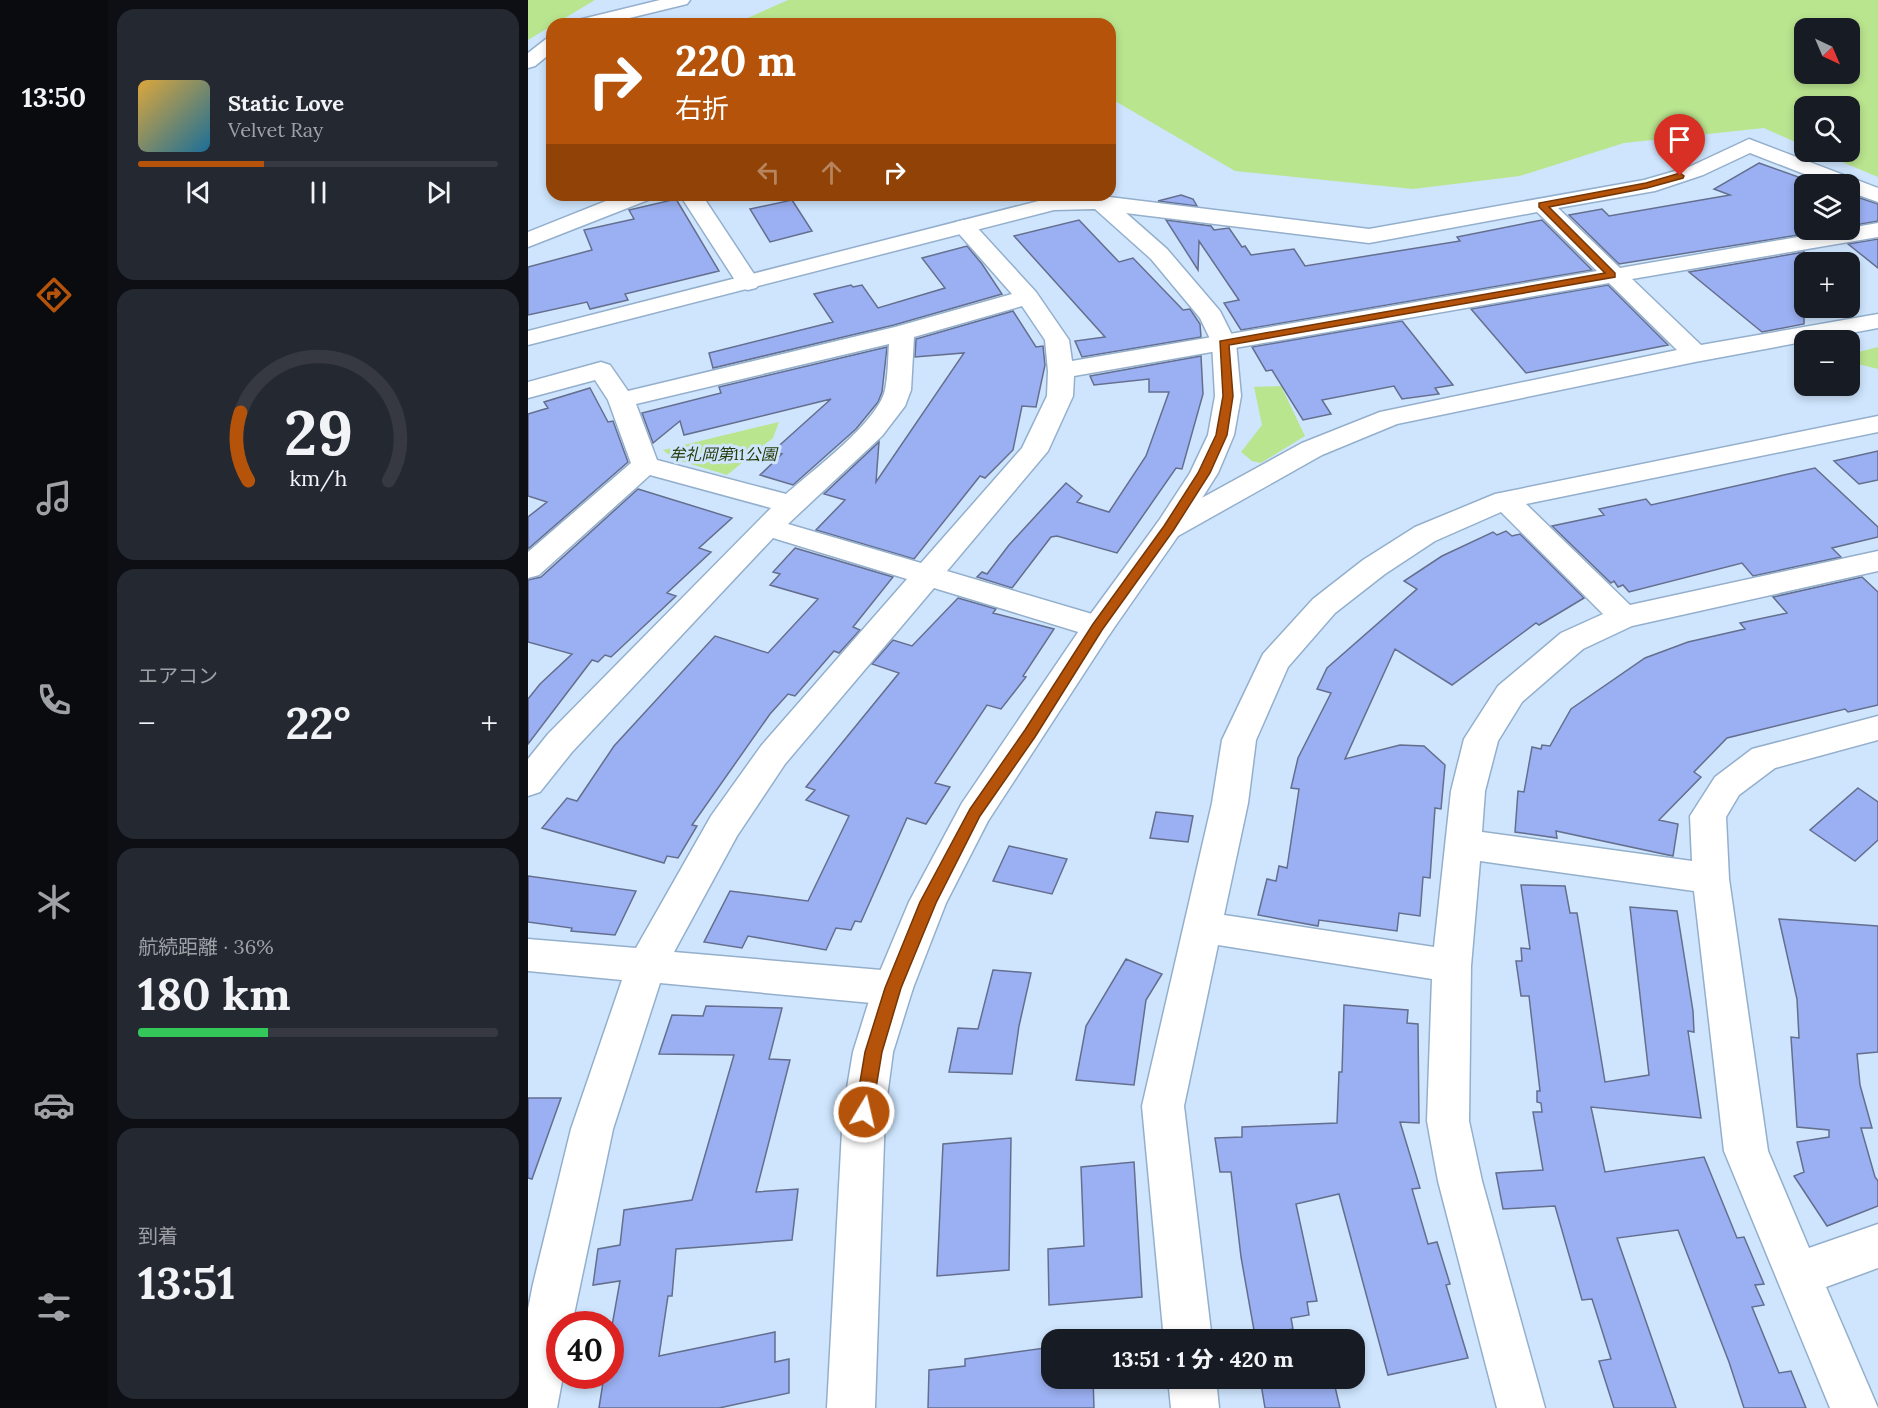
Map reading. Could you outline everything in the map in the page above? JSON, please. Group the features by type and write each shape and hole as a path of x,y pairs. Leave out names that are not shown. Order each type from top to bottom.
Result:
{"street":[{"path":"608,18 681,0"},
{"path":"528,62 546,48"},
{"path":"528,338 1054,204 1083,201 1369,236 1647,186 1696,171 1749,145 1822,174"},
{"path":"1860,189 1878,196"},
{"path":"528,240 624,201"},
{"path":"695,201 748,283"},
{"path":"851,1408 864,1112 873,1052 893,988 928,902 975,813 1098,627 1168,529 1204,473 1221,435 1228,396 1224,343 1211,316 1159,254 1101,203"},
{"path":"1542,205 1695,354"},
{"path":"533,1408 556,1284 592,1129 647,964 724,826 773,755 1034,451 1060,396 1061,371 1057,340 1028,297 964,227"},
{"path":"1061,371 1878,230"},
{"path":"621,400 902,333 1028,297"},
{"path":"1168,529 1312,448 1389,418 1695,354 1878,321"},
{"path":"528,783 560,743 767,527 873,430 892,406 898,390 902,333"},
{"path":"528,390 601,370 621,400 645,465"},
{"path":"1187,1329 1163,1106 1230,803 1239,740 1274,662 1324,606 1374,567 1425,534 1505,500 1878,424"},
{"path":"645,465 790,504"},
{"path":"528,568 645,465"},
{"path":"1505,500 1624,617"},
{"path":"767,527 1098,627"},
{"path":"1521,1408 1460,1181 1448,1121 1452,966 1468,791 1481,739 1510,694 1572,641 1624,617 1878,561"},
{"path":"1854,1408 1746,1152 1711,879 1708,816 1727,786 1764,758 1878,728"},
{"path":"1463,844 1711,879"},
{"path":"1202,927 1452,966"},
{"path":"528,955 893,988"},
{"path":"1799,1274 1878,1246"},
{"path":"1193,1389 1195,1408"}],"green space":[{"path":"528,0 595,0 565,18 546,18 546,29 528,40"},
{"path":"788,0 1878,0 1878,177 1842,162 1860,162 1860,96 1794,96 1794,142 1764,128 1624,143 1520,176 1413,189 1235,171 1116,102 1116,18 748,18"},
{"path":"1878,347 1878,369 1860,364 1860,352"},
{"path":"1281,386 1305,436 1261,463 1252,461 1241,452 1262,425 1254,387"},
{"name":"牟礼岡第11公園","path":"779,422 773,438 727,475 674,459 663,450"}],"building":[{"path":"1759,163 1794,175 1794,236 1619,264 1569,215 1602,209 1609,216 1730,195 1714,189"},
{"path":"1181,195 1193,199 1197,206 1158,201"},
{"path":"1860,198 1878,204 1878,221 1860,224"},
{"path":"677,201 719,271 625,294 628,300 590,309 587,302 528,315 528,267 592,250 584,230 634,219 629,210"},
{"path":"793,201 812,231 770,242 750,209"},
{"path":"1079,220 1119,262 1133,258 1183,310 1190,309 1200,324 1201,337 1082,357 1075,341 1105,337 1014,236"},
{"path":"1166,220 1211,226 1214,230 1229,228 1242,247 1245,246 1251,255 1294,249 1305,266 1460,241 1457,237 1542,220 1592,270 1241,330 1224,303 1239,300 1199,241 1198,270"},
{"path":"1878,239 1878,268 1860,252 1848,244"},
{"path":"967,246 1002,294 894,325 713,368 709,353 833,322 814,294 851,285 853,287 862,285 878,308 945,288 922,258"},
{"path":"1794,254 1794,318 1804,318 1804,324 1762,332 1689,272"},
{"path":"1608,285 1668,345 1526,373 1471,309"},
{"path":"1013,311 1036,347 1043,346 1045,365 1036,407 1022,406 1013,450 985,478 980,476 914,559 816,530 845,500 824,494 879,442 876,482 964,353 915,357 916,339"},
{"path":"1402,321 1453,385 1435,388 1439,394 1402,399 1394,386 1322,400 1331,414 1303,420 1272,370 1266,371 1252,347"},
{"path":"887,347 882,392 878,402 856,429 793,485 760,475 782,454 772,452 831,399 684,435 680,421 653,443 642,413 721,393 719,387"},
{"path":"1201,356 1203,394 1182,469 1176,468 1117,553 1057,536 1051,537 1012,588 977,577 982,572 987,574 1009,545 1066,483 1082,496 1077,502 1109,512 1146,456 1169,392 1149,392 1149,379 1094,385 1090,376"},
{"path":"590,388 608,422 613,421 628,462 528,549 528,517 547,502 528,496 528,414 548,408 544,402"},
{"path":"1878,451 1878,480 1859,484 1834,461"},
{"path":"1815,468 1878,527 1878,537 1832,548 1841,557 1753,576 1742,563 1629,592 1623,585 1618,587 1614,581 1611,583 1552,526 1604,515 1599,509 1646,499 1651,505"},
{"path":"638,489 732,518 699,548 711,552 667,593 676,596 611,657 605,655 598,662 592,660 528,744 528,699 540,684 572,654 528,642 528,580 541,577"},
{"path":"1506,531 1512,536 1520,534 1584,598 1539,625 1536,623 1452,685 1395,649 1345,759 1400,745 1424,746 1445,765 1441,809 1435,808 1430,878 1423,877 1420,916 1399,913 1397,931 1319,920 1318,926 1258,915 1267,879 1276,881 1279,866 1287,868 1299,789 1291,788 1298,758 1331,693 1317,689 1327,668 1417,589 1404,581 1442,556 1493,532 1497,535"},
{"path":"795,548 893,577 853,627 860,630 839,653 834,651 795,696 788,694 770,714 692,825 697,826 678,858 667,856 664,863 542,828 567,798 577,801 614,746 715,636 768,653 818,599 770,585 780,574 773,572"},
{"path":"1862,577 1878,592 1878,705 1848,712 1845,709 1727,738 1694,772 1701,777 1659,820 1678,824 1673,856 1556,831 1557,838 1515,832 1518,791 1524,792 1532,747 1541,749 1542,745 1550,746 1571,709 1645,658 1688,642 1745,629 1740,623 1787,613 1773,597"},
{"path":"958,598 996,609 993,613 1054,629 1023,676 1026,677 1001,709 987,705 935,783 950,787 926,824 907,818 861,922 855,921 851,930 836,928 826,950 748,936 742,948 704,942 730,891 808,901 849,816 806,800 815,790 806,787 899,673 872,664 893,640 912,646"},
{"path":"1858,788 1878,802 1878,840 1855,861 1810,830"},
{"path":"1156,812 1193,816 1188,842 1150,838"},
{"path":"1009,846 1067,859 1052,894 993,881"},
{"path":"528,876 636,891 615,935 571,931 572,928 528,922"},
{"path":"1521,885 1565,886 1570,913 1577,913 1605,1082 1649,1075 1630,907 1677,911 1693,1011 1694,1032 1688,1031 1701,1118 1591,1107 1605,1172 1704,1157 1737,1238 1744,1237 1764,1284 1755,1285 1764,1305 1752,1307 1779,1373 1791,1371 1806,1408 1744,1408 1729,1362 1678,1230 1617,1238 1676,1408 1614,1408 1599,1361 1611,1359 1592,1299 1582,1300 1555,1206 1503,1209 1496,1173 1543,1170 1533,1112 1542,1112 1541,1103 1537,1102 1537,1091 1540,1091 1529,996 1521,996 1516,961 1522,961 1521,948 1530,949"},
{"path":"1779,919 1878,926 1878,1052 1857,1054 1860,1085 1872,1128 1861,1128 1878,1181 1878,1206 1827,1226 1794,1176 1804,1172 1797,1142 1829,1137 1829,1130 1797,1127 1791,1037 1799,1038 1797,999"},
{"path":"1126,959 1162,974 1146,1000 1134,1085 1076,1080 1086,1026"},
{"path":"993,970 1031,973 1019,1026 1012,1074 949,1072 958,1028 978,1029"},
{"path":"1344,1005 1408,1010 1407,1023 1418,1024 1419,1123 1400,1122 1420,1188 1412,1189 1428,1244 1437,1242 1450,1284 1446,1285 1468,1358 1388,1375 1339,1194 1296,1204 1317,1301 1307,1302 1309,1315 1291,1318 1293,1329 1254,1329 1241,1257 1231,1172 1220,1172 1215,1138 1242,1137 1242,1127 1337,1123 1339,1072 1342,1072"},
{"path":"706,1006 782,1008 769,1059 790,1060 756,1192 798,1189 792,1240 676,1249 672,1296 668,1296 659,1356 775,1332 775,1362 789,1359 789,1393 719,1408 599,1408 602,1389 624,1389 624,1311 615,1311 620,1281 593,1285 598,1249 620,1245 624,1210 692,1200 734,1055 659,1054 672,1015 703,1016"},
{"path":"528,1098 561,1098 532,1179 528,1178"},
{"path":"1011,1138 1009,1270 937,1276 943,1144"},
{"path":"1134,1162 1142,1297 1049,1305 1048,1249 1084,1246 1081,1167"},
{"path":"1041,1349 1041,1389 1093,1389 1094,1408 928,1408 929,1370 965,1366 965,1359"},
{"path":"1262,1389 1336,1389 1340,1408 1265,1408"}],"route":[{"path":"864,1112 873,1052 893,988 928,902 975,813 1098,627 1168,529 1204,473 1221,435 1228,396 1224,343 1612,275 1542,205 1647,186 1680,176"}]}
